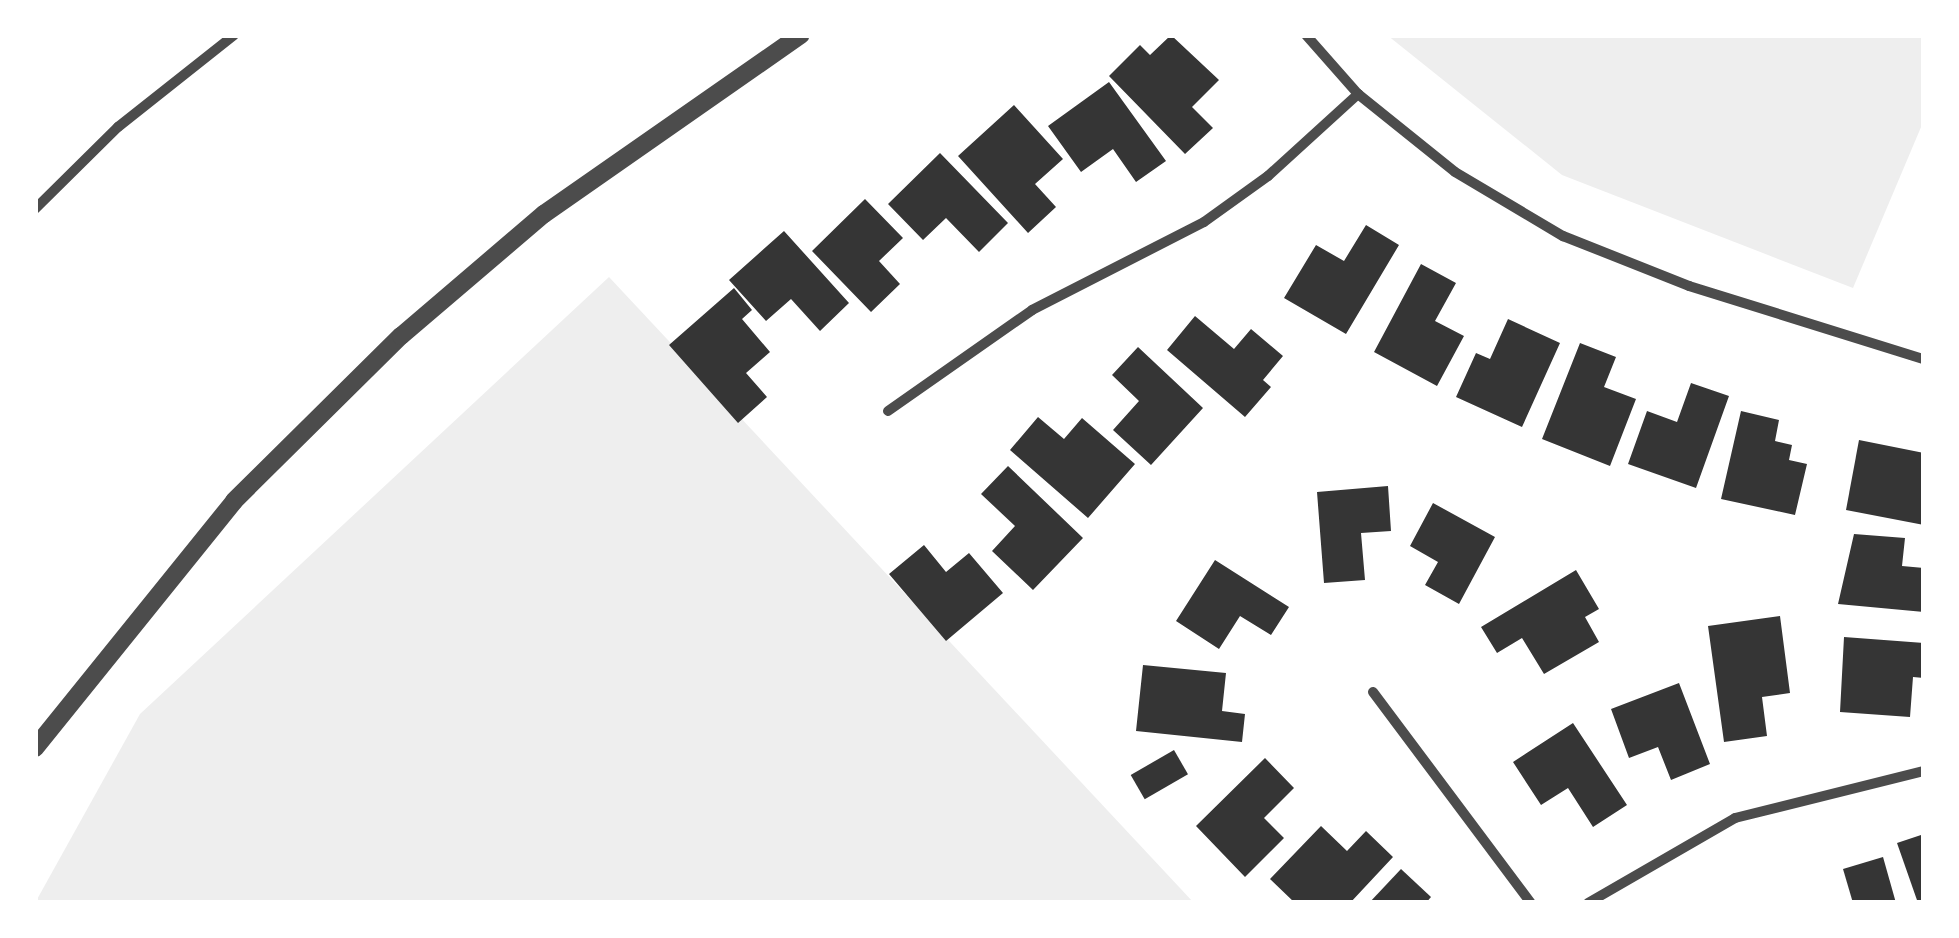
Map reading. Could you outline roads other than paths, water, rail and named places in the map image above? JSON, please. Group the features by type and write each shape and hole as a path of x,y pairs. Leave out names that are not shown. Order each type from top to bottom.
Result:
{"street":[{"path":"35,209 118,127 234,35"},
{"path":"35,748 222,515 400,336 558,204 801,35"},
{"path":"1306,35 1358,94 1455,172 1563,236 1689,286 1924,359"},
{"path":"888,411 1049,300 1204,222 1268,176 1358,94"},
{"path":"1372,692 1531,903"},
{"path":"1588,903 1735,818 1924,771"}]}
